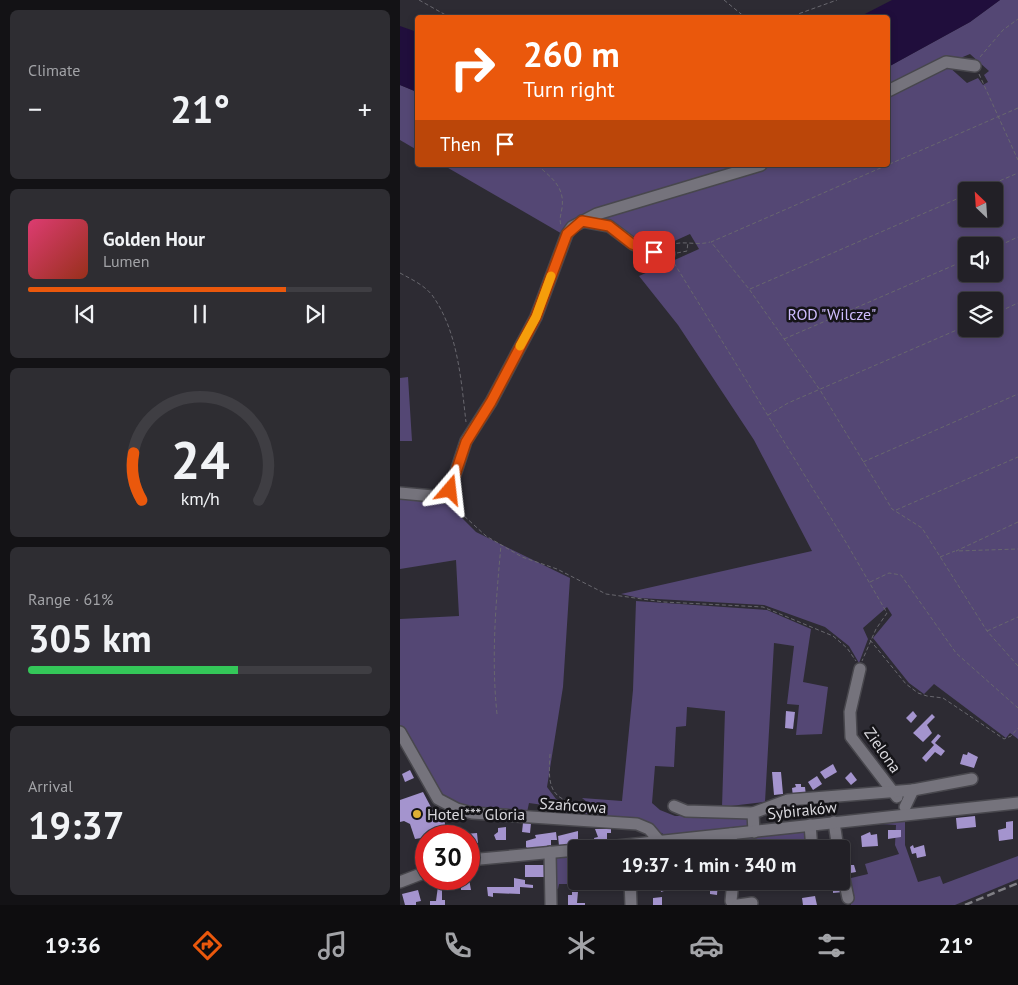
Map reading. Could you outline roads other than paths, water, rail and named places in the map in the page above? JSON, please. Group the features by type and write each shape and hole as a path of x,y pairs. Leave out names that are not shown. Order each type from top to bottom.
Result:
{"street":[{"path":"890,90 946,62 975,66"},
{"path":"400,493 444,497 450,490 468,437 491,402 536,317 567,234 582,221 668,192 754,167"},
{"path":"582,221 609,226 632,244 666,254"},
{"name":"Zielona","path":"860,668 850,712 851,737 906,811"},
{"name":"Szańcowa","path":"400,732 438,799 452,807 472,813 597,823 637,824 654,833 659,840"},
{"path":"674,806 686,811 753,813 766,806 788,800 893,793 972,779"},
{"path":"906,811 913,790"},
{"name":"Sybiraków","path":"678,840 834,822 906,811 1018,803"},
{"path":"753,813 754,832"},
{"path":"834,822 837,840"},
{"path":"810,825 811,840"},
{"path":"731,834 731,840"},
{"path":"480,859 568,851"},
{"path":"550,852 550,905"},
{"path":"400,882 415,876"},
{"path":"630,890 630,905"},
{"path":"732,890 731,901 734,905"},
{"path":"846,890 848,898"},
{"path":"738,905 752,903"}],"railway":[{"path":"965,905 1018,883"}],"place":[{"name":"Hotel*** Gloria","path":"417,814"}],"park label":[{"name":"ROD \"Wilcze\"","path":"832,314"}]}
